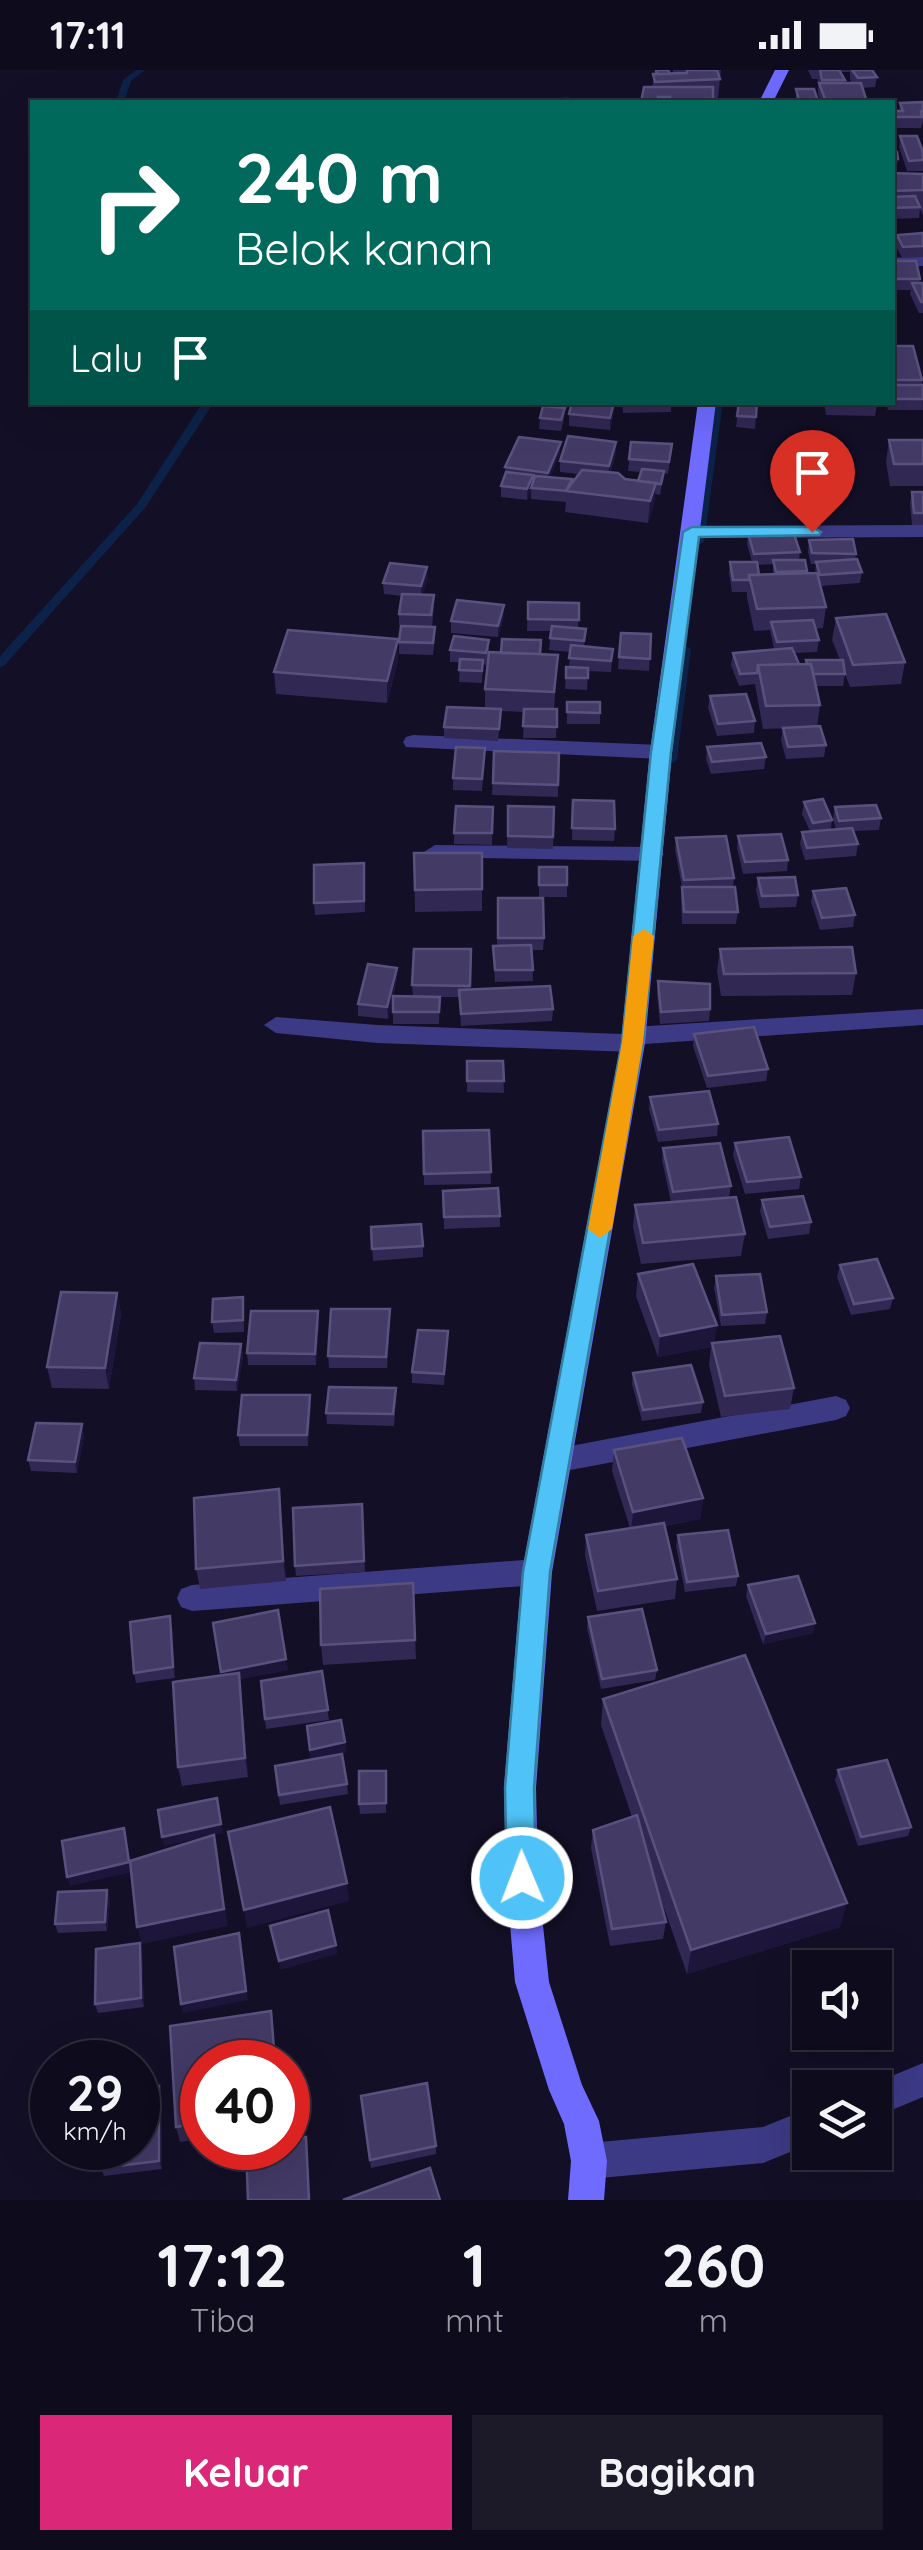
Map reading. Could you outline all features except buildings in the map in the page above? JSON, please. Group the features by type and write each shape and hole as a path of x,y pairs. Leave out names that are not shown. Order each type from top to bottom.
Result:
{"street":[{"path":"767,100 782,70"},
{"path":"895,262 923,261"},
{"path":"586,2200 589,2161 580,2122 532,1982 522,1878 520,1788 537,1572 633,1039 661,752 696,532 707,405"},
{"path":"696,532 923,530"},
{"path":"413,742 661,752"},
{"path":"435,852 653,854"},
{"path":"276,1024 377,1034 633,1039 923,1016"},
{"path":"560,1460 836,1408"},
{"path":"192,1598 537,1572"},
{"path":"892,2093 923,2080"},
{"path":"589,2161 763,2144 792,2133"}],"waterway":[{"path":"121,100 127,80 141,70"},
{"path":"0,663 141,506 207,405"},
{"path":"698,542 718,405"},
{"path":"671,760 685,649"}],"slow traffic":[{"path":"600,1229 632,1042 644,936"}],"route":[{"path":"522,1878 520,1788 537,1572 632,1042 661,752 692,532 812,532"}]}
